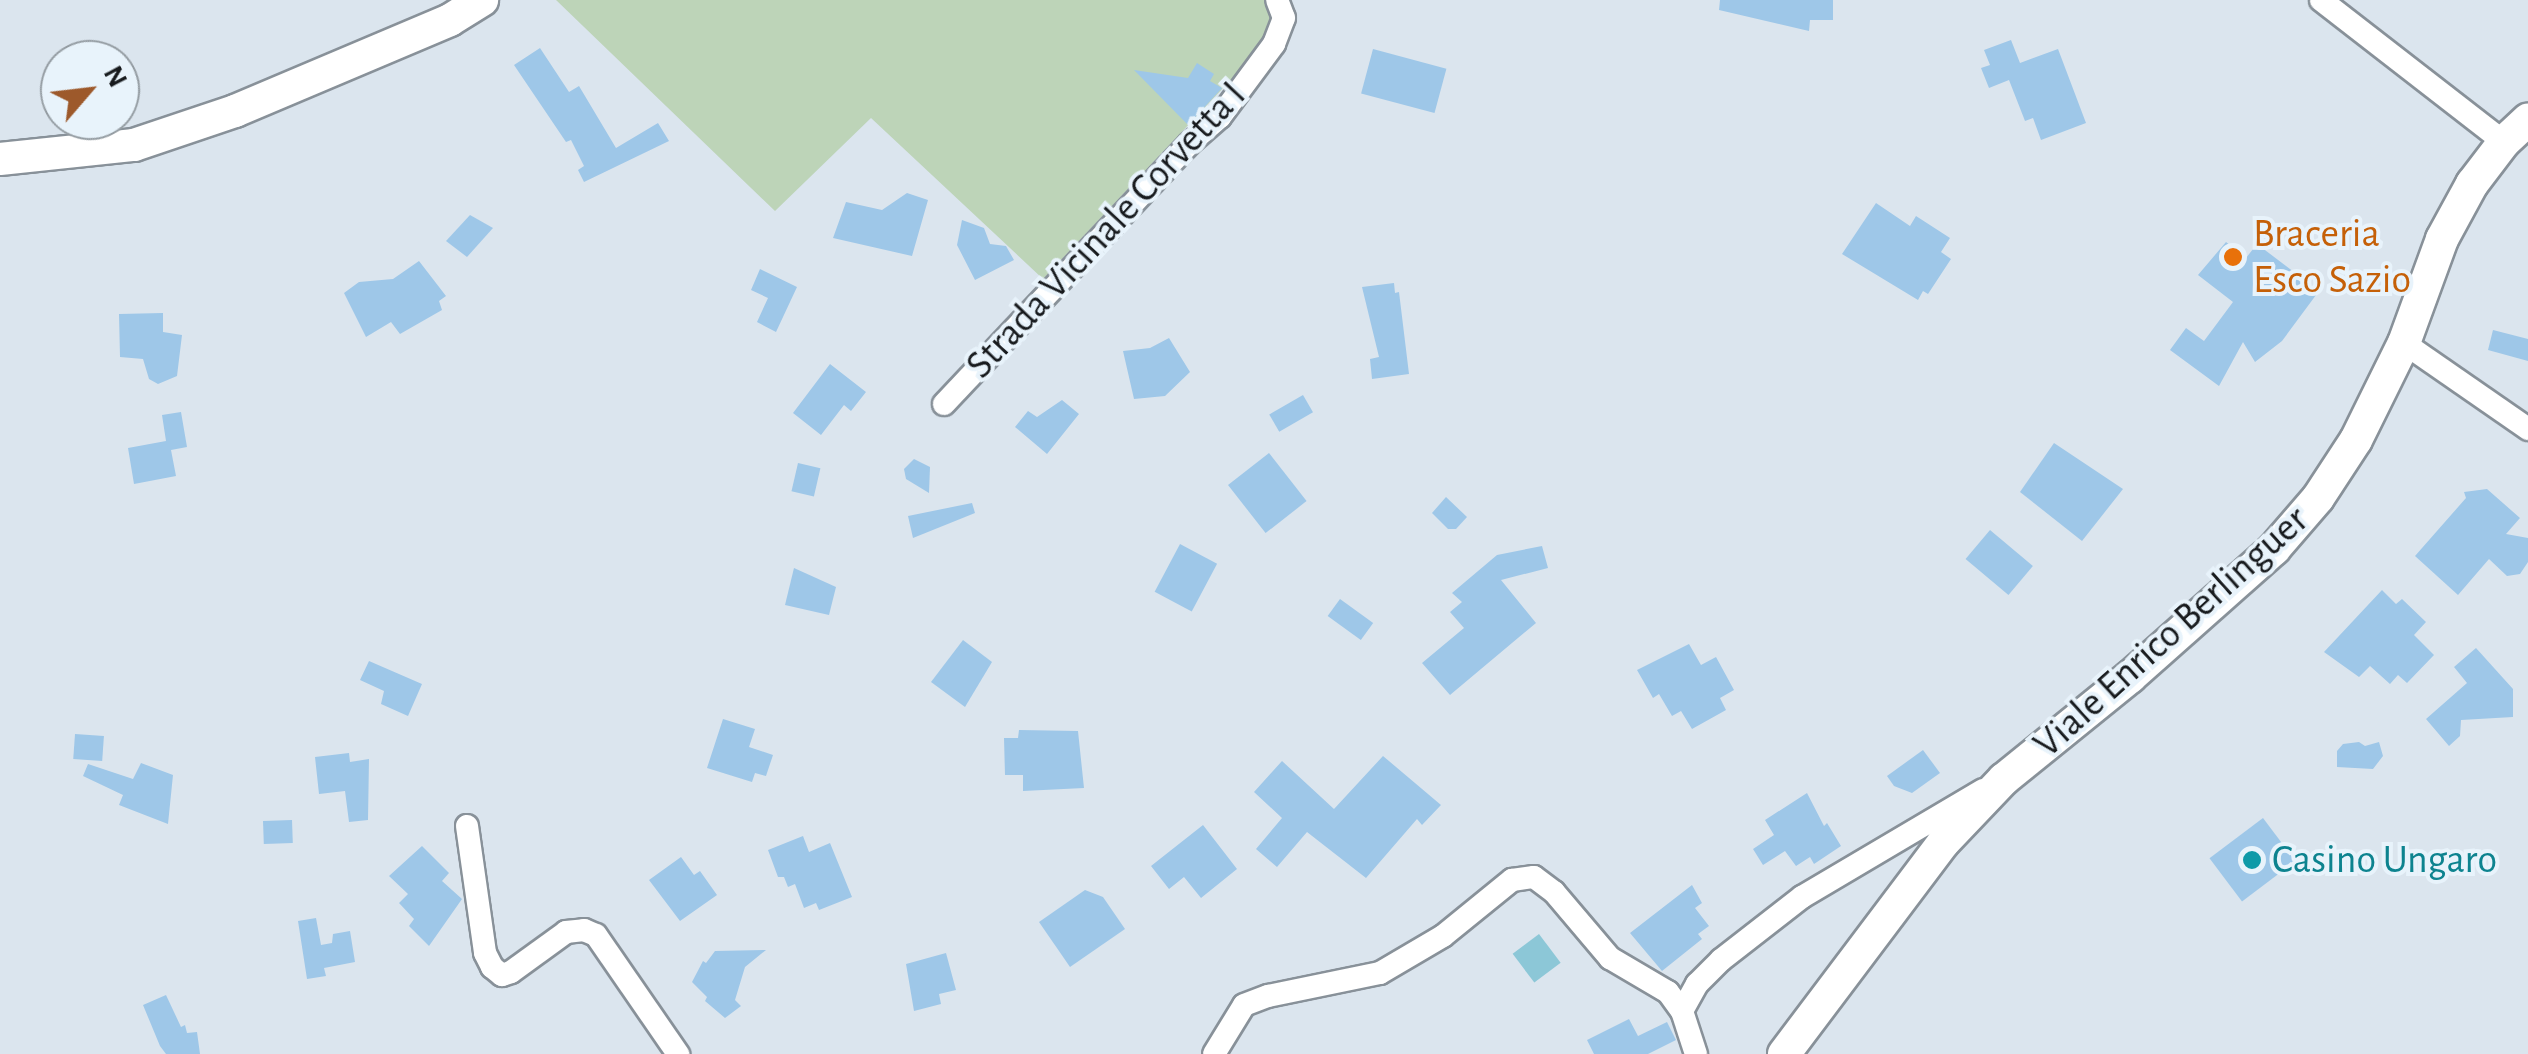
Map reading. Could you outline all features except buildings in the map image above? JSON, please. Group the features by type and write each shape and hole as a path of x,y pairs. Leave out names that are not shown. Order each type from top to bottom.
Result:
{"main road":[{"path":"0,159 151,139 235,111 450,20 482,0"},
{"name":"Viale Enrico Berlinguer","path":"1784,1054 1943,843 2004,779 2130,677 2274,549 2318,498 2356,440 2404,343 2442,239 2472,184 2516,131"}],"street":[{"name":"Strada Vicinale Corvetta I","path":"944,404 1189,144 1220,116 1274,44 1284,18 1277,0"},
{"path":"2320,0 2516,131"},
{"path":"2404,343 2528,429"},
{"path":"1682,1011 1696,984 1721,960 1802,896 2004,779"},
{"path":"466,826 485,953 492,967 502,975 511,972 566,932 584,930 596,935 678,1054"},
{"path":"1214,1054 1244,1005 1268,996 1380,973 1443,936 1512,880 1534,877 1554,892 1610,958 1668,992 1682,1011 1696,1054"}],"green space":[{"path":"556,0 1275,0 1281,11 1259,50 1043,279 871,118 775,211"}],"water":[{"path":"1539,934 1561,963 1534,983 1513,954"}],"place":[{"name":"Braceria Esco Sazio","path":"2233,257"},
{"name":"Casino Ungaro","path":"2252,860"}]}
